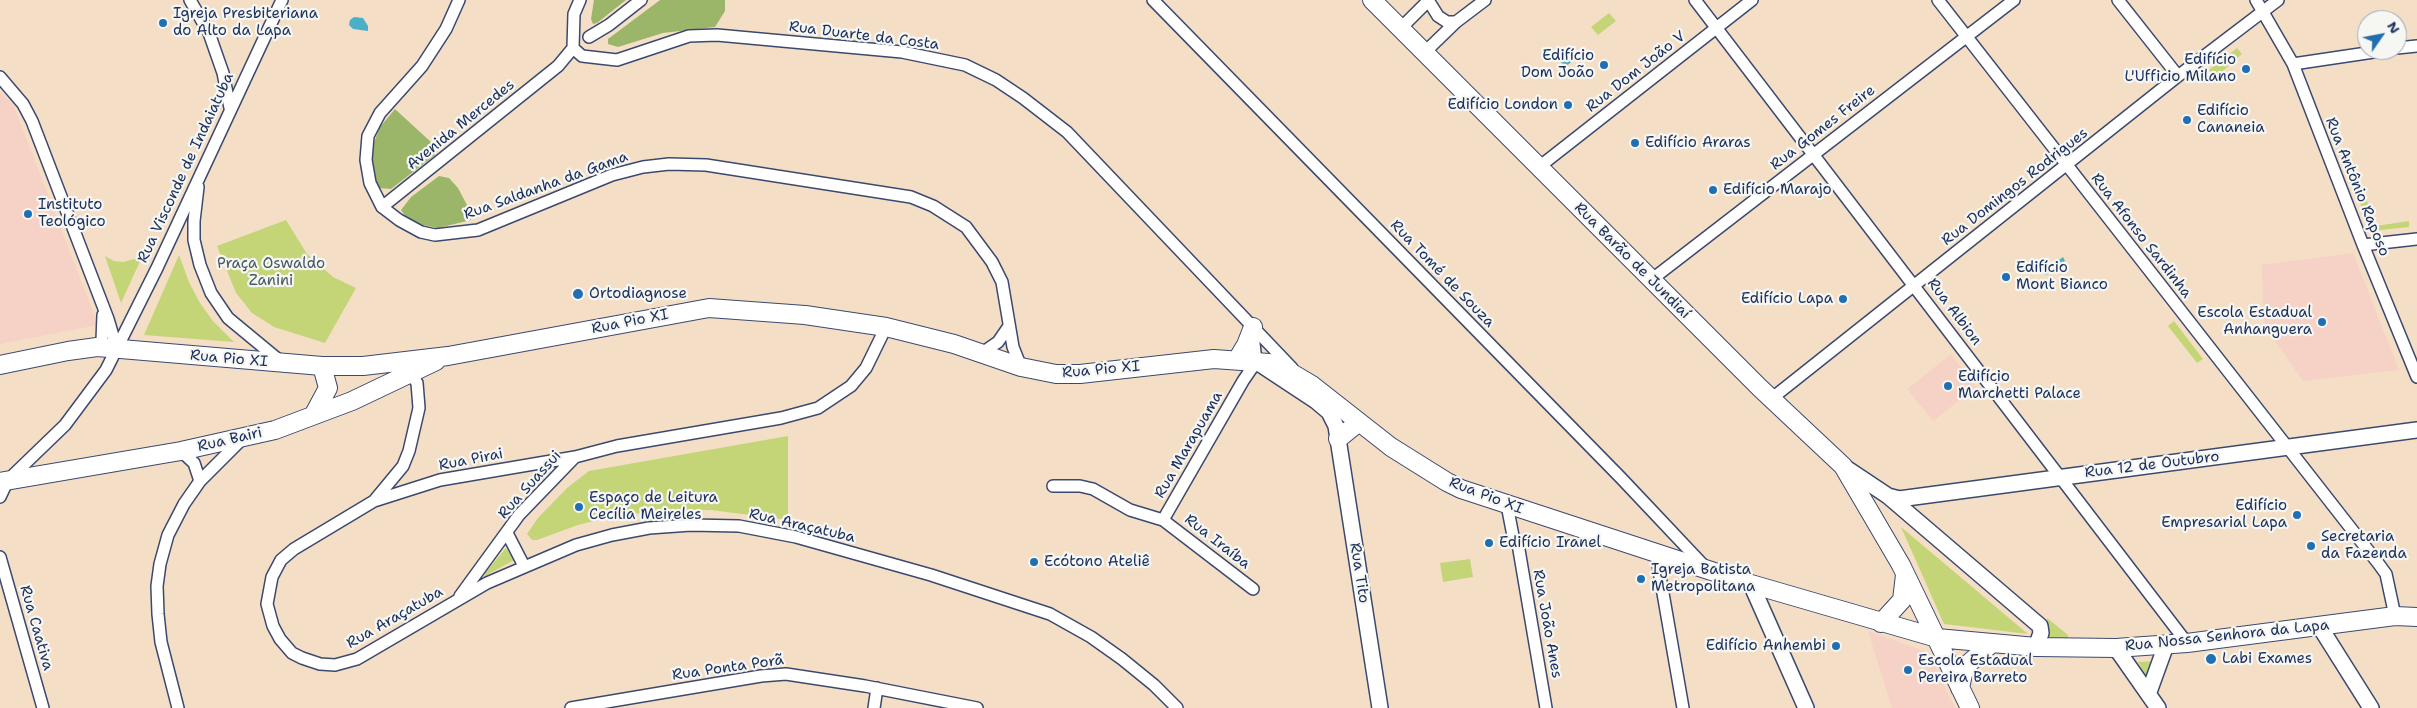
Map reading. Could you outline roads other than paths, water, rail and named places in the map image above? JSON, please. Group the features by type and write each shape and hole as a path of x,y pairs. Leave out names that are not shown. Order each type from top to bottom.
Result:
{"main road":[{"name":"Rua Barão de Jundiaí","path":"1372,0 1771,399 1843,466 1905,575 1970,708"},
{"name":"Rua Pio XI","path":"0,365 97,347 322,366 363,366 398,360 448,356 709,308 805,315 886,327 982,353 1021,367 1068,374 1194,361 1237,360 1256,362 1280,366 1304,380 1391,446 1447,482 1512,507 1656,553"},
{"path":"1237,360 1246,345 1253,327"},
{"name":"Rua Bairi","path":"4,481 181,451 276,430 352,401 448,356"},
{"path":"314,414 328,388 322,366"},
{"path":"1338,439 1359,422"},
{"path":"1656,553 1751,584 1937,638"},
{"path":"1881,623 1902,600 1905,575"},
{"name":"Rua Nossa Senhora da Lapa","path":"1937,638 1992,644 2116,648 2187,643 2395,616 2417,617"},
{"path":"1960,688 1968,664 1992,644"}],"street":[{"path":"190,0 209,33 223,73 230,108"},
{"name":"Rua Visconde de Indaiatuba","path":"117,349 282,0"},
{"name":"Rua Saldanha da Gama","path":"459,0 446,29 422,66 380,113 368,136 366,160 370,183 382,207 399,220 421,232 435,235 478,230 612,175 642,167 670,164 706,165 883,191 911,197 933,206 966,227 992,262 1002,282 1013,347 1021,367"},
{"path":"580,0 574,14 584,45"},
{"name":"Avenida Mercedes","path":"382,207 641,0"},
{"name":"Rua Tomé de Souza","path":"1153,0 1621,478 1708,570"},
{"path":"1424,53 1456,22 1486,0"},
{"name":"Rua Albion","path":"1695,0 2187,643"},
{"name":"Rua Dom João V","path":"1539,167 1752,0"},
{"name":"Rua Afonso Sardinha","path":"1938,0 2276,434 2290,448 2386,574 2395,616"},
{"name":"Rua Gomes Freire","path":"1651,280 2014,0"},
{"path":"2118,0 2178,76"},
{"name":"Rua Antônio Raposo","path":"2256,0 2293,64 2363,245 2417,376"},
{"name":"Rua Domingos Rodrigues","path":"1771,399 2178,76 2278,0"},
{"path":"1400,29 1428,1 1438,16 1447,22 1456,22"},
{"name":"Rua Duarte da Costa","path":"584,45 612,61 689,36 717,35 902,52 965,66 996,80 1067,132 1304,380"},
{"path":"2293,64 2357,54"},
{"path":"0,77 24,104 32,121 103,306 117,349 78,411 4,481 0,497"},
{"path":"200,176 194,221 194,240 200,265 211,293 228,318 283,363"},
{"path":"2363,245 2417,239"},
{"path":"97,347 102,340 103,306"},
{"path":"982,353 998,342 1009,326"},
{"name":"Rua Pirai","path":"374,501 440,480 575,457 617,446 781,418 818,408 852,386 866,368 886,327"},
{"path":"1253,327 1256,362"},
{"path":"398,360 405,382 409,386 419,408"},
{"name":"Rua Pio XI","path":"1256,362 1295,386 1324,407 1333,418 1338,439"},
{"name":"Rua Marapuama","path":"1053,486 1080,486 1093,489 1130,510 1162,520 1256,362"},
{"path":"374,501 402,466 410,451 419,408 417,383 404,377"},
{"name":"Rua 12 de Outubro","path":"1888,496 1899,499 2417,430"},
{"path":"178,708 161,642 157,586 168,535 176,517 200,481 242,439"},
{"name":"Rua Tito","path":"1338,439 1380,708"},
{"path":"181,451 194,463 200,481"},
{"name":"Rua Suassui","path":"458,599 519,515 575,457"},
{"path":"1843,466 1888,496 2040,626 2041,633 2036,646"},
{"name":"Rua Araçatuba","path":"374,501 294,549 281,560 272,577 267,604 273,626 280,639 292,653 320,664 335,665 357,659 458,599 524,566 576,545 612,535 649,528 691,525 739,526 796,537 931,575 1050,614 1091,637 1122,659 1154,685 1178,708"},
{"name":"Rua João Anes","path":"1512,507 1520,540 1518,544 1546,708"},
{"name":"Rua Iraíba","path":"1162,520 1253,589"},
{"name":"Rua Suassui","path":"507,533 524,566"},
{"path":"1656,553 1683,708"},
{"name":"Rua Caativa","path":"0,557 43,708"},
{"path":"1751,584 1806,708"},
{"path":"2320,626 2371,708"},
{"path":"2149,692 2166,644"},
{"path":"2116,648 2149,692 2158,708"},
{"name":"Rua Ponta Porã","path":"571,708 610,704 761,676 786,674 877,688 978,708"},
{"path":"874,708 877,688"}],"water":[{"path":"354,17 363,18 368,26 368,31 353,29 349,25 350,20"},
{"path":"1570,51 1575,56 1572,58 1574,60 1565,67 1559,60"},
{"path":"2063,257 2065,261 2046,275 2043,272"}],"place":[{"name":"Igreja Presbiteriana do Alto da Lapa","path":"163,23"},
{"name":"Edifício Dom João","path":"1604,65"},
{"name":"Edifício L'Ufficio Milano","path":"2246,69"},
{"name":"Edifício London","path":"1568,105"},
{"name":"Edifício Cananeia","path":"2187,120"},
{"name":"Edifício Araras","path":"1635,143"},
{"name":"Edifício Marajo","path":"1713,190"},
{"name":"Instituto Teológico","path":"28,214"},
{"name":"Edifício Mont Bianco","path":"2006,277"},
{"name":"Ortodiagnose","path":"578,294"},
{"name":"Edifício Lapa","path":"1843,299"},
{"name":"Escola Estadual Anhanguera","path":"2322,322"},
{"name":"Edifício Marchetti Palace","path":"1948,386"},
{"name":"Espaço de Leitura Cecília Meireles","path":"579,507"},
{"name":"Edifício Empresarial Lapa","path":"2297,515"},
{"name":"Edifício Iranel","path":"1489,543"},
{"name":"Secretaria da Fazenda","path":"2311,546"},
{"name":"Ecótono Ateliê","path":"1034,562"},
{"name":"Igreja Batista Metropolitana","path":"1641,579"},
{"name":"Edifício Anhembi","path":"1836,646"},
{"name":"Labi Exames","path":"2211,659"},
{"name":"Escola Estadual Pereira Barreto","path":"1908,670"}],"park label":[{"name":"Praça Oswaldo Zanini","path":"271,272"}]}
